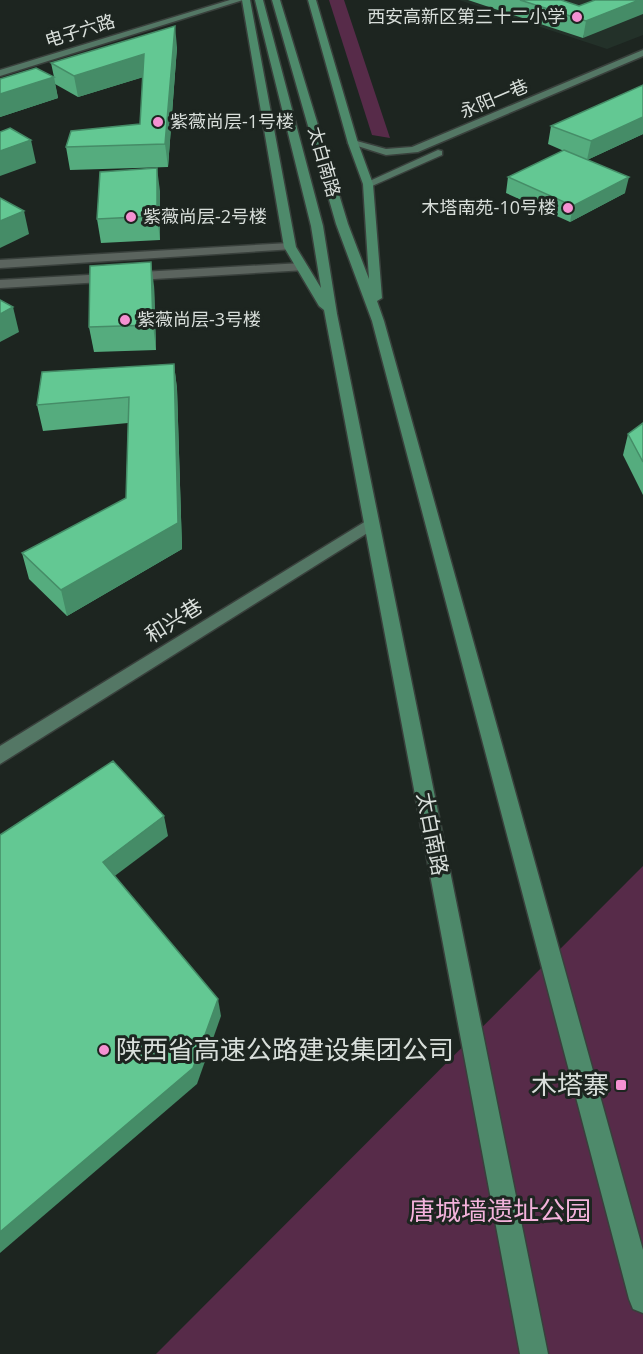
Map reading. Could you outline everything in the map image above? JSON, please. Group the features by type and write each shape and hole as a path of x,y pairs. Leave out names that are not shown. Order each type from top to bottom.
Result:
{"main road":[{"name":"太白南路","path":"246,0 290,247 331,314"},
{"name":"太白南路","path":"259,0 317,226 331,314 371,523 534,1354"},
{"name":"太白南路","path":"276,0 342,224 378,321 643,1299"},
{"name":"太白南路","path":"312,0 353,143 368,184 378,321"}],"street":[{"name":"电子六路","path":"0,73 239,0"},
{"name":"永阳一巷","path":"353,143 386,152 414,150 643,53"},
{"name":"永阳一巷","path":"522,116 643,64"},
{"name":"永阳一巷","path":"368,184 448,148"},
{"path":"0,264 290,247"},
{"path":"0,284 302,267"},
{"name":"和兴巷","path":"0,756 371,523"}],"shaded area":[{"name":"西安高新区第三十二小学","path":"459,0 643,0 643,35 607,49"}],"green space":[{"path":"329,0 344,0 390,138 372,135"},
{"name":"唐城墙遗址公园","path":"643,866 643,1354 156,1354"}],"building":[{"path":"520,0 561,0 579,6 595,0 639,0 586,21"},
{"path":"175,26 165,144 66,147 71,131 140,124 144,54 74,76 51,63"},
{"path":"36,68 54,77 0,94 0,79"},
{"path":"643,85 643,117 591,141 551,126"},
{"path":"10,128 31,140 0,151 0,132"},
{"path":"564,150 629,177 573,206 508,177"},
{"path":"157,168 157,216 97,219 100,172"},
{"path":"0,198 24,211 0,221"},
{"path":"151,262 153,325 89,327 90,266"},
{"path":"0,300 13,307 0,314"},
{"path":"174,364 178,523 61,590 22,553 126,498 129,397 37,405 42,372"},
{"path":"643,423 643,462 628,434"},
{"name":"陕西省高速公路建设集团公司","path":"113,761 164,816 103,862 218,999 193,1068 0,1232 0,835"}],"place":[{"name":"西安高新区第三十二小学","path":"577,17"},
{"name":"紫薇尚层-1号楼","path":"158,122"},
{"name":"木塔南苑-10号楼","path":"568,208"},
{"name":"紫薇尚层-2号楼","path":"131,217"},
{"name":"紫薇尚层-3号楼","path":"125,320"},
{"name":"陕西省高速公路建设集团公司","path":"104,1050"},
{"name":"木塔寨","path":"621,1085"}]}
